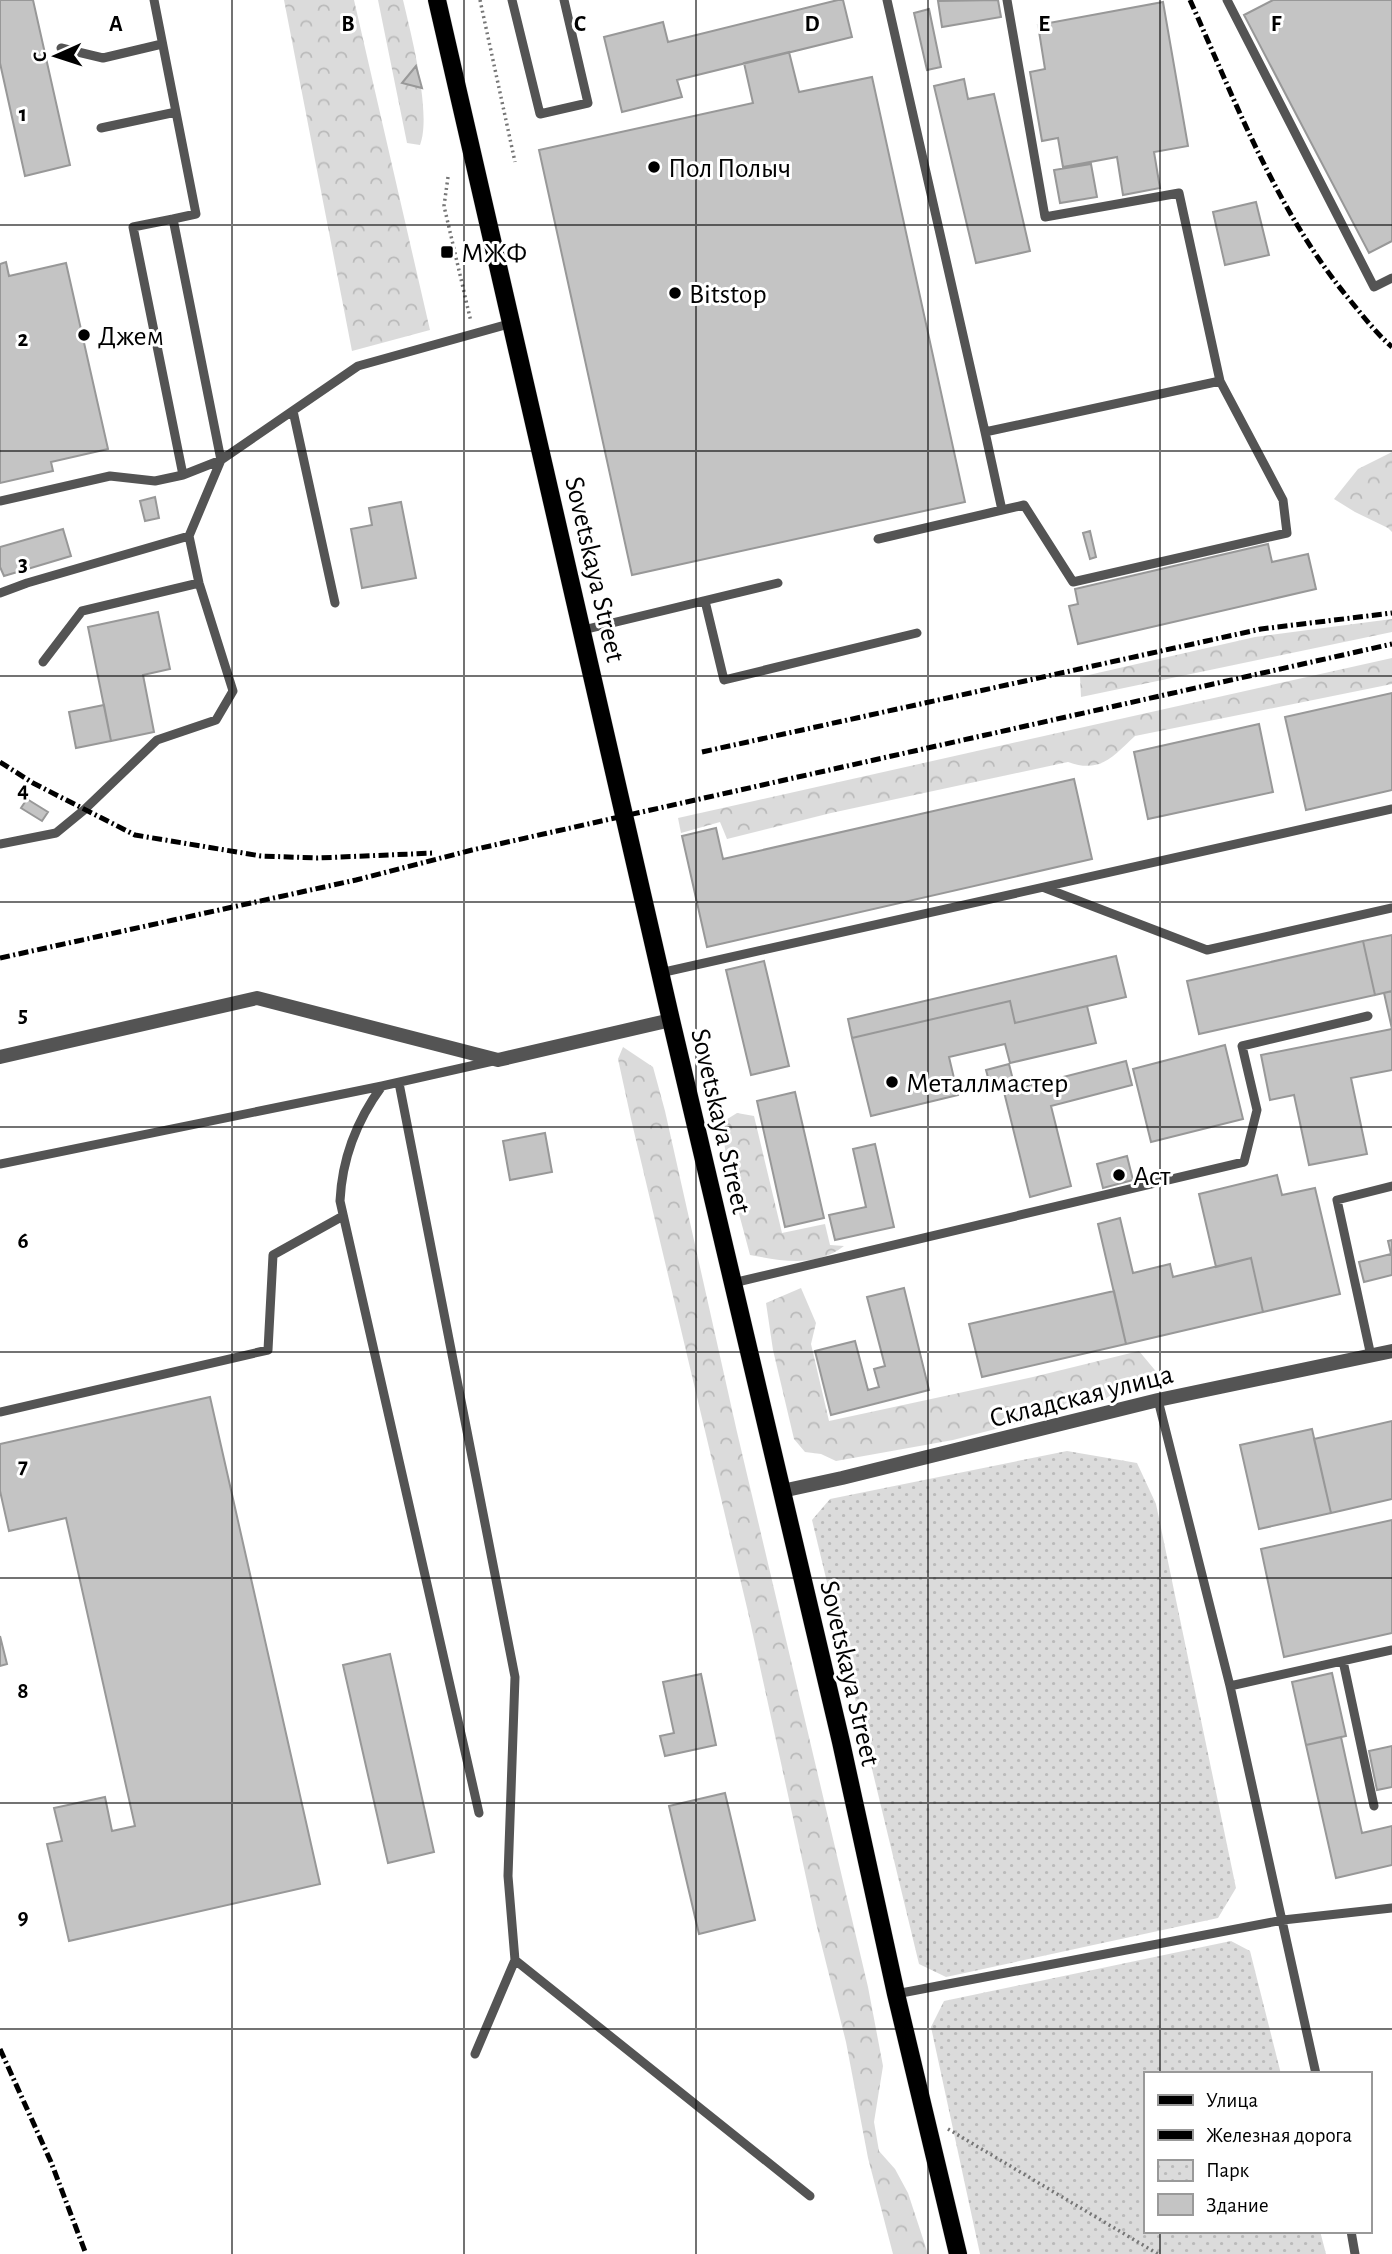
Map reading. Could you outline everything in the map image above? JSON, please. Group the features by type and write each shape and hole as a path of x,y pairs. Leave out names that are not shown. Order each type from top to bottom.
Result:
{"main road":[{"name":"Sovetskaya Street","path":"437,0 958,2254"}],"street":[{"path":"0,1057 257,998 498,1060 671,1020"},
{"name":"Складская улица","path":"782,1491 1158,1400 1392,1350"}],"lane":[{"path":"154,0 196,214 132,227 183,475"},
{"path":"512,0 540,114 589,103 564,0"},
{"path":"878,539 1024,505 1073,582 1287,533 1283,500 1220,381 1179,193 1045,217 1007,0"},
{"path":"1227,0 1374,287 1392,278"},
{"path":"890,1 1002,510"},
{"path":"61,48 103,58 162,44"},
{"path":"101,128 176,112"},
{"path":"0,844 56,833 157,740 216,720 233,691 199,583 189,536 221,460 173,219"},
{"path":"0,501 110,476 155,481 183,475 221,460 358,366 513,323"},
{"path":"985,432 1220,381"},
{"path":"293,411 335,603"},
{"path":"0,593 189,536"},
{"path":"43,662 82,611 199,583"},
{"path":"583,630 778,583"},
{"path":"705,601 724,680 917,633"},
{"path":"660,973 1392,809"},
{"path":"1043,888 1207,950 1392,908"},
{"path":"733,1283 1244,1162 1257,1110 1242,1046 1368,1016"},
{"path":"0,1164 399,1083 498,1060"},
{"path":"399,1083 515,1677 508,1876 515,1960 475,2054"},
{"path":"382,1086 370,1102 353,1136 341,1174 340,1201 479,1813"},
{"path":"1371,1356 1337,1200 1392,1186"},
{"path":"0,1412 268,1350 273,1255 343,1216"},
{"path":"1158,1400 1230,1686 1316,2072"},
{"path":"1230,1686 1392,1650"},
{"path":"1343,1661 1374,1806"},
{"path":"896,1994 1283,1920 1392,1908"},
{"path":"515,1960 810,2196"},
{"path":"1351,2233 1356,2254"}],"path":[{"path":"480,0 515,162"},
{"path":"449,177 444,206 473,334"},
{"path":"948,2129 1158,2254"}],"green space":[{"path":"284,0 354,0 430,330 352,351"},
{"path":"378,0 403,0 422,94 424,114 420,145 407,143"},
{"path":"1392,452 1392,532 1334,499 1358,469"},
{"path":"1392,619 1392,632 1081,697 1080,677 1255,637"},
{"path":"1392,658 1392,684 1135,736 1113,756 1098,764 1089,766 1068,762 831,813 727,839 720,822 681,833 678,818"},
{"path":"623,1047 653,1067 665,1111 737,1432 868,1987 883,2066 874,2122 879,2151 895,2169 908,2193 928,2254 893,2254 868,2158 846,2042 816,1923 748,1612 631,1119 618,1059"},
{"path":"737,1113 754,1116 782,1233 825,1224 830,1245 844,1246 822,1258 810,1260 786,1261 750,1255 730,1180 721,1123"},
{"path":"801,1288 816,1323 811,1344 829,1421 1139,1351 1159,1375 1127,1385 1100,1402 953,1440 836,1461 821,1454 805,1452 794,1439 773,1350 766,1303"},
{"path":"1067,1451 1137,1463 1156,1504 1236,1888 1218,1918 946,1977 919,1964 812,1520 830,1499"},
{"path":"1231,1941 1250,1951 1280,2072 1144,2072 1144,2233 1321,2233 1326,2254 980,2254 931,2027 944,2001"}],"building":[{"path":"0,0 33,0 70,165 25,176 0,63"},
{"path":"843,0 852,37 677,80 682,97 622,112 604,37 663,22 668,42"},
{"path":"998,0 1001,17 942,27 938,1"},
{"path":"1273,0 1392,0 1392,241 1369,253 1244,15"},
{"path":"1163,2 1188,146 1154,152 1160,188 1123,195 1117,157 1063,167 1058,138 1042,141 1030,72 1045,69 1038,25"},
{"path":"929,9 941,67 927,70 914,13"},
{"path":"789,52 799,92 872,77 965,502 632,575 539,150 753,103 744,63"},
{"path":"416,66 422,88 402,83"},
{"path":"964,79 968,99 994,94 1030,251 976,263 934,86"},
{"path":"1091,164 1097,197 1060,203 1054,170"},
{"path":"1256,202 1269,255 1225,265 1213,212"},
{"path":"6,262 9,276 66,263 108,449 51,462 53,471 0,483 0,264"},
{"path":"155,497 159,518 145,521 140,501"},
{"path":"401,502 416,578 362,588 351,529 372,525 369,508"},
{"path":"63,529 71,556 4,576 0,567 0,547"},
{"path":"1090,531 1096,557 1090,559 1083,533"},
{"path":"1268,544 1272,562 1308,554 1316,589 1078,644 1069,606 1078,604 1075,589"},
{"path":"158,612 170,669 143,675 154,732 111,741 88,627"},
{"path":"1392,693 1392,790 1306,810 1285,717"},
{"path":"104,705 111,741 76,748 69,712"},
{"path":"1259,724 1273,792 1148,819 1134,752"},
{"path":"1074,779 1092,859 707,947 682,836 716,828 723,859"},
{"path":"27,799 48,812 42,821 21,808"},
{"path":"1392,935 1392,991 1375,995 1363,941"},
{"path":"1363,941 1375,995 1199,1034 1187,981"},
{"path":"1116,956 1126,997 1015,1023 1010,1001 852,1038 848,1019"},
{"path":"764,961 789,1066 751,1075 726,970"},
{"path":"1392,991 1392,1029 1384,993"},
{"path":"1010,1001 1015,1023 1087,1006 1096,1043 1010,1063 1005,1044 949,1057 958,1095 871,1116 852,1038"},
{"path":"1392,1029 1392,1070 1351,1078 1367,1154 1309,1165 1294,1095 1270,1100 1261,1055"},
{"path":"1225,1045 1243,1119 1151,1142 1133,1069"},
{"path":"1126,1061 1132,1085 1051,1106 1071,1186 1030,1197 1004,1092"},
{"path":"1009,1064 1013,1080 990,1085 986,1070"},
{"path":"795,1092 824,1218 785,1227 757,1101"},
{"path":"545,1133 552,1172 510,1180 503,1141"},
{"path":"875,1144 894,1227 835,1240 829,1215 866,1207 853,1149"},
{"path":"1127,1156 1133,1180 1103,1188 1097,1164"},
{"path":"1277,1175 1282,1195 1315,1188 1340,1294 1263,1312 1251,1258 1216,1267 1199,1194"},
{"path":"1120,1218 1133,1273 1170,1264 1173,1277 1251,1258 1263,1312 1126,1344 1098,1224"},
{"path":"1392,1240 1392,1275 1364,1282 1359,1262 1391,1254 1388,1241"},
{"path":"904,1288 929,1390 831,1415 815,1351 855,1341 868,1390 879,1387 874,1369 885,1366 867,1297"},
{"path":"1114,1291 1126,1344 982,1377 969,1324"},
{"path":"210,1397 320,1884 69,1941 47,1844 62,1841 54,1808 105,1797 112,1831 135,1826 66,1518 9,1531 0,1491 0,1444"},
{"path":"1392,1421 1392,1499 1331,1513 1314,1439"},
{"path":"1312,1429 1331,1513 1259,1529 1240,1445"},
{"path":"1392,1520 1392,1633 1284,1657 1261,1549"},
{"path":"0,1636 7,1664 0,1666"},
{"path":"390,1654 434,1852 388,1863 343,1665"},
{"path":"1332,1673 1346,1736 1306,1745 1292,1682"},
{"path":"701,1674 716,1745 665,1756 660,1736 674,1733 663,1682"},
{"path":"1341,1737 1362,1833 1392,1826 1392,1865 1336,1878 1306,1745"},
{"path":"1392,1746 1392,1787 1377,1790 1369,1751"},
{"path":"725,1793 755,1920 699,1934 669,1806"}],"railway":[{"path":"1190,0 1260,156 1300,230 1349,299 1392,347"},
{"path":"702,752 1261,629 1392,613"},
{"path":"0,958 356,880 472,850 1392,644"},
{"path":"0,762 33,783 135,835 261,856 318,858 434,853"},
{"path":"0,2049 51,2162 86,2254"}],"place":[{"name":"Пол Полыч","path":"654,167"},
{"name":"МЖФ","path":"447,252"},
{"name":"Bitstop","path":"675,293"},
{"name":"Джем","path":"84,335"},
{"name":"Металлмастер","path":"892,1082"},
{"name":"Аст","path":"1119,1175"}]}
